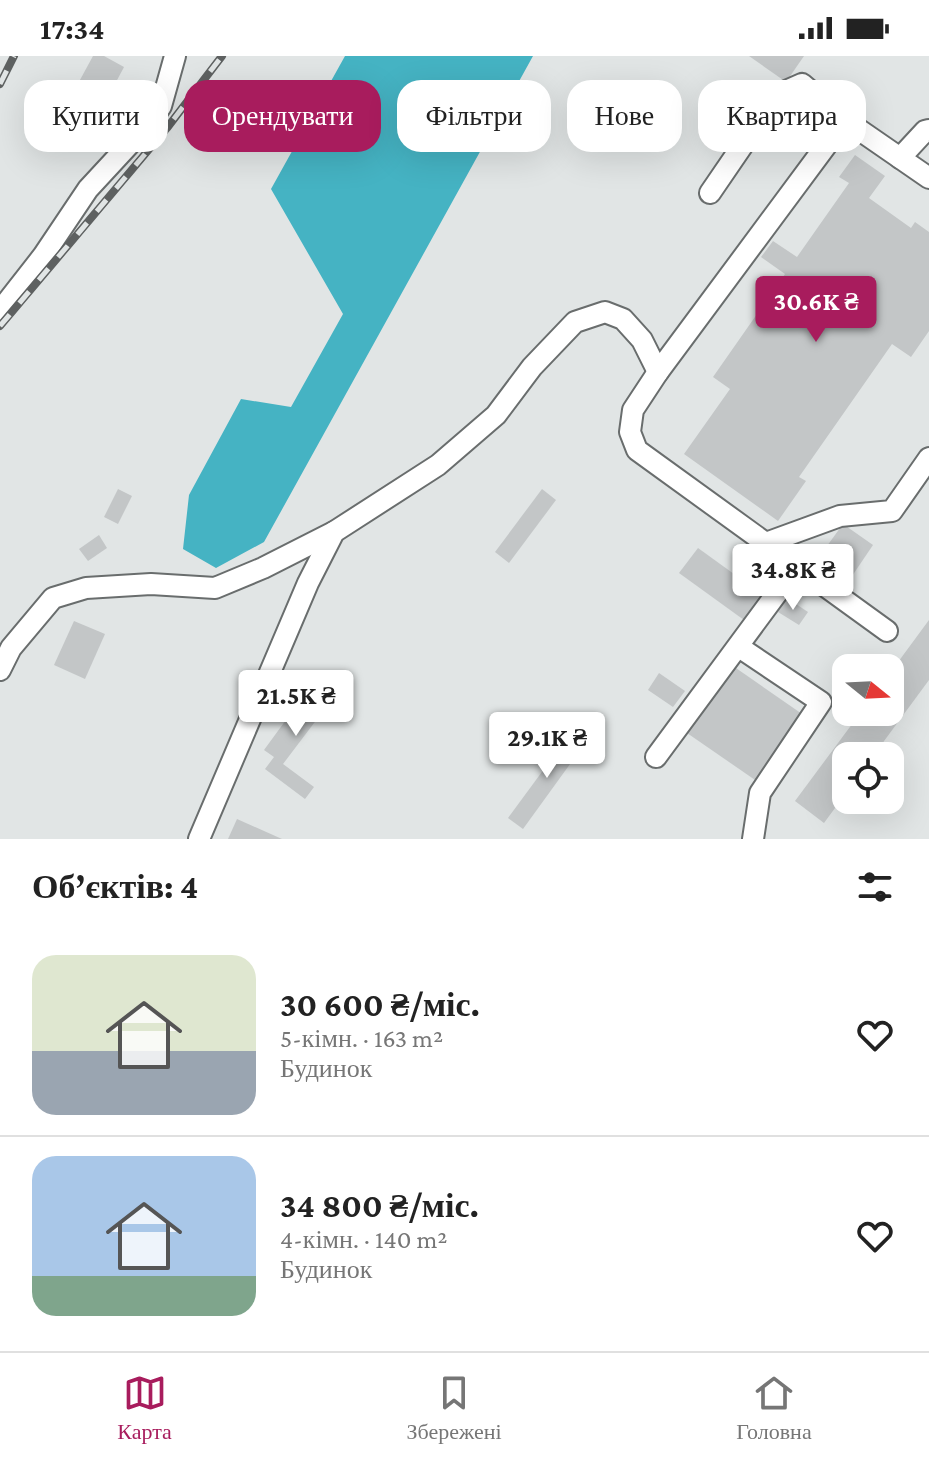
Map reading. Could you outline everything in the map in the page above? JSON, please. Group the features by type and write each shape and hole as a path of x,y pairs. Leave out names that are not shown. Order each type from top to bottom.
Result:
{"lane":[{"path":"0,311 43,256 88,189 161,106 175,56"},
{"path":"900,158 929,130"},
{"path":"866,135 929,178"},
{"path":"710,193 738,152"},
{"path":"821,152 658,372 633,410 630,432 637,450 887,631"},
{"path":"0,670 11,648 53,598 86,588 151,584 215,588 334,532 438,465 496,415 532,367 575,322 605,312 623,319 642,340 658,372"},
{"path":"766,543 840,516 892,511 929,458"},
{"path":"199,839 308,583 334,532"},
{"path":"656,757 797,566"},
{"path":"739,647 821,702 760,793 753,839"}],"shaded area":[{"path":"345,56 533,56 520,80 397,80 397,152 480,152 264,542 216,568 183,549 189,495 241,399 291,407 343,314 271,189 292,152 381,152 381,80 332,80"}],"building":[{"path":"93,56 104,56 124,67 117,80 80,80"},
{"path":"749,56 804,56 787,80"},
{"path":"855,155 885,176 869,198 911,228 915,222 929,232 929,331 911,357 892,344 799,477 806,481 778,521 684,454 730,389 713,377 785,274 761,257 773,241 797,257 849,183 839,177"},
{"path":"118,489 132,496 118,524 104,517"},
{"path":"542,489 556,500 509,563 495,552"},
{"path":"843,524 873,545 850,579 819,557"},
{"path":"99,535 107,548 88,561 79,549"},
{"path":"698,548 763,595 744,620 679,573"},
{"path":"787,598 808,612 799,625 778,612"},
{"path":"929,620 929,680 904,714 904,654"},
{"path":"74,621 105,634 85,679 54,665"},
{"path":"733,666 805,716 758,782 687,733"},
{"path":"659,673 685,691 673,707 648,690"},
{"path":"313,683 333,698 283,764 314,787 305,799 265,769 274,757 264,750"},
{"path":"851,726 895,726 883,742 839,742"},
{"path":"572,731 586,742 523,829 508,818"},
{"path":"832,751 832,812 824,823 795,801"},
{"path":"237,819 282,839 228,839"}],"railway":[{"path":"0,84 14,56"},
{"path":"0,326 167,128 222,56"}]}
